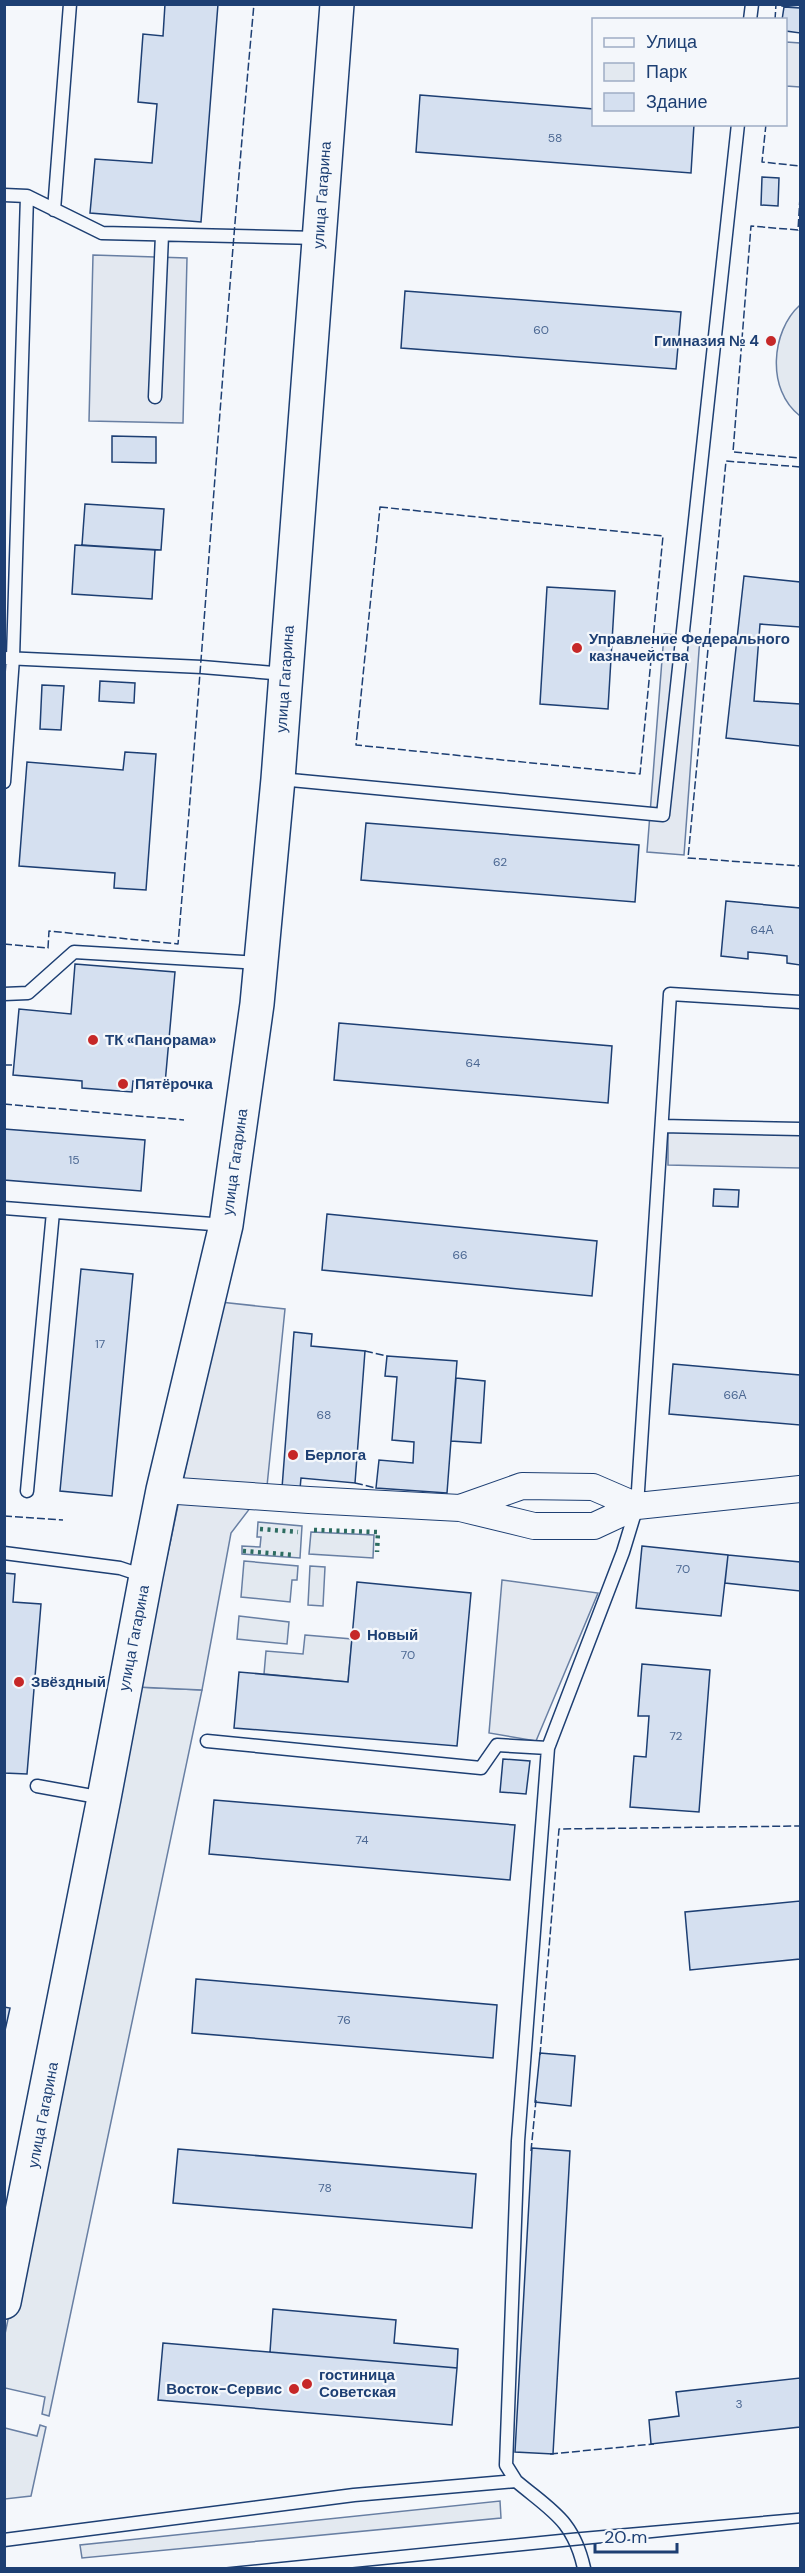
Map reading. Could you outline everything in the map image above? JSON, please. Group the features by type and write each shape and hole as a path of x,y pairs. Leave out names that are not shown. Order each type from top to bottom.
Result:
{"street":[{"name":"улица Гагарина","path":"4,2302 13,2218 104,1798 163,1490 226,1225 257,1004 278,779 337,4"},
{"path":"460,1508 522,1486 593,1487 637,1506"},
{"path":"163,1490 460,1508 534,1526 594,1526 637,1506 801,1489"}],"lane":[{"path":"54,210 70,4"},
{"path":"278,779 663,815 738,126"},
{"path":"4,195 27,196 102,233 319,238"},
{"path":"4,782 27,196"},
{"path":"155,397 162,235"},
{"path":"9,658 202,667 286,674"},
{"path":"4,994 28,993 74,952 260,963"},
{"path":"584,2568 578,2544 566,2523 516,2481 506,2465 518,2141 548,1748 623,1552 637,1506 670,994 801,1002"},
{"path":"662,1126 800,1129"},
{"path":"4,1208 226,1225"},
{"path":"27,1491 53,1212"},
{"path":"4,1553 120,1568 146,1576"},
{"path":"207,1741 481,1768 497,1745 548,1748"},
{"path":"37,1786 104,1798"},
{"path":"4,2540 354,2495 516,2481"}],"green space":[{"path":"800,305 800,416 789,405 782,391 777,376 776,360 783,330 790,316"},
{"path":"258,1522 302,1526 300,1558 242,1554 242,1546 260,1547 261,1537 257,1537"},
{"path":"311,1532 374,1535 373,1558 309,1554"},
{"path":"244,1561 298,1566 297,1580 292,1580 290,1602 241,1597"},
{"path":"310,1566 325,1567 323,1606 308,1605"},
{"path":"239,1616 289,1622 287,1644 237,1639"},
{"path":"305,1635 352,1639 348,1682 264,1674 266,1651 303,1654"},
{"path":"137,1687 202,1690 49,2416 42,2414 45,2397 5,2388 5,2334"},
{"path":"40,2425 46,2427 31,2496 5,2499 5,2428 37,2436"},
{"path":"500,2501 501,2518 82,2558 80,2545"}],"shaded area":[{"path":"787,42 800,43 800,87 787,86"},
{"path":"93,255 187,258 183,423 89,421"},
{"path":"664,634 700,637 684,855 647,852"},
{"path":"668,1126 800,1129 800,1168 668,1165"},
{"path":"220,1302 285,1309 267,1486 231,1533 202,1690 137,1687 171,1539"},
{"path":"502,1580 598,1593 536,1741 489,1733"}],"building":[{"path":"165,4 218,4 201,222 90,213 95,159 152,163 157,104 138,102 143,34 163,36"},
{"path":"782,4 800,4 800,8 782,6"},
{"path":"784,7 800,8 800,33 787,31 787,18 782,18"},
{"path":"420,95 592,109 592,126 694,126 691,173 416,152"},
{"path":"762,177 779,178 778,206 761,205"},
{"path":"405,291 681,312 676,369 401,348"},
{"path":"112,436 156,437 156,463 112,462"},
{"path":"85,504 164,509 161,550 82,545"},
{"path":"75,545 155,550 152,599 72,594"},
{"path":"744,576 800,582 800,627 760,624 754,701 800,704 800,746 726,738"},
{"name":"Управление Федерального казначейства","path":"547,587 615,591 608,709 540,704"},
{"path":"100,681 135,683 134,703 99,701"},
{"path":"42,685 64,686 61,730 40,729"},
{"path":"125,752 156,754 146,890 114,888 115,873 19,866 27,762 123,770"},
{"path":"366,823 639,845 635,902 361,880"},
{"path":"726,901 800,908 800,965 787,963 787,956 748,952 748,959 721,956"},
{"name":"ТК «Панорама»","path":"75,964 175,972 165,1084 133,1081 132,1092 82,1088 82,1081 13,1075 19,1009 71,1014"},
{"path":"339,1023 612,1046 608,1103 334,1080"},
{"path":"4,1129 145,1140 141,1191 4,1180"},
{"path":"714,1189 739,1190 738,1207 713,1206"},
{"path":"327,1214 597,1241 592,1296 322,1270"},
{"path":"81,1269 133,1274 112,1496 60,1491"},
{"path":"294,1332 312,1334 311,1346 365,1351 355,1483 301,1478 300,1489 282,1488"},
{"path":"387,1356 457,1361 447,1493 376,1488 379,1460 413,1463 414,1442 392,1440 397,1377 385,1376"},
{"path":"673,1364 800,1375 800,1425 669,1414"},
{"path":"456,1378 485,1381 481,1443 451,1441"},
{"path":"642,1546 728,1555 721,1616 636,1608"},
{"path":"728,1555 800,1562 800,1591 725,1583"},
{"name":"Звёздный","path":"4,1573 15,1574 13,1602 41,1604 27,1774 4,1773"},
{"path":"357,1582 471,1593 457,1746 234,1728 239,1672 348,1682"},
{"path":"642,1664 710,1670 699,1812 630,1807 634,1756 646,1757 649,1716 638,1716"},
{"path":"503,1759 530,1761 526,1794 500,1792"},
{"path":"214,1800 515,1825 510,1880 209,1854"},
{"path":"800,1901 800,1959 690,1970 685,1912"},
{"path":"196,1979 497,2005 493,2058 192,2033"},
{"path":"4,2007 10,2008 4,2035"},
{"path":"540,2053 575,2056 571,2106 535,2102"},
{"path":"532,2148 570,2151 553,2454 515,2452"},
{"path":"178,2149 476,2174 472,2228 173,2203"},
{"path":"273,2309 396,2320 394,2343 458,2349 457,2368 270,2352"},
{"name":"гостиница Советская","path":"163,2343 457,2368 452,2425 158,2400"},
{"path":"800,2378 800,2427 651,2444 649,2420 679,2416 676,2392"}],"tram line":[{"path":"224,2568 800,2513"},
{"path":"350,2568 800,2523"}],"hedge":[{"path":"260,1529 298,1532"},
{"path":"314,1530 378,1532 377,1552"},
{"path":"243,1551 295,1555"}],"fence":[{"path":"4,944 48,948 49,931 178,944 254,4"},
{"path":"775,18 776,4"},
{"path":"766,126 762,162 800,166"},
{"path":"800,197 798,230 751,226 733,452 800,458"},
{"path":"800,467 726,461 688,858 800,866"},
{"path":"380,507 663,536 640,774 356,745 380,507"},
{"path":"4,1065 14,1065"},
{"path":"4,1104 184,1120"},
{"path":"365,1351 387,1356"},
{"path":"355,1483 376,1488"},
{"path":"4,1516 63,1520"},
{"path":"540,2055 559,1829 800,1826"},
{"path":"531,2151 536,2100"},
{"path":"550,2454 654,2444"}],"place":[{"name":"Гимназия № 4","path":"771,341"},
{"name":"Управление Федерального казначейства","path":"577,648"},
{"name":"ТК «Панорама»","path":"93,1040"},
{"name":"Пятёрочка","path":"123,1084"},
{"name":"Берлога","path":"293,1455"},
{"name":"Новый","path":"355,1635"},
{"name":"Звёздный","path":"19,1682"},
{"name":"гостиница Советская","path":"307,2384"},
{"name":"Восток-Сервис","path":"294,2389"}]}
